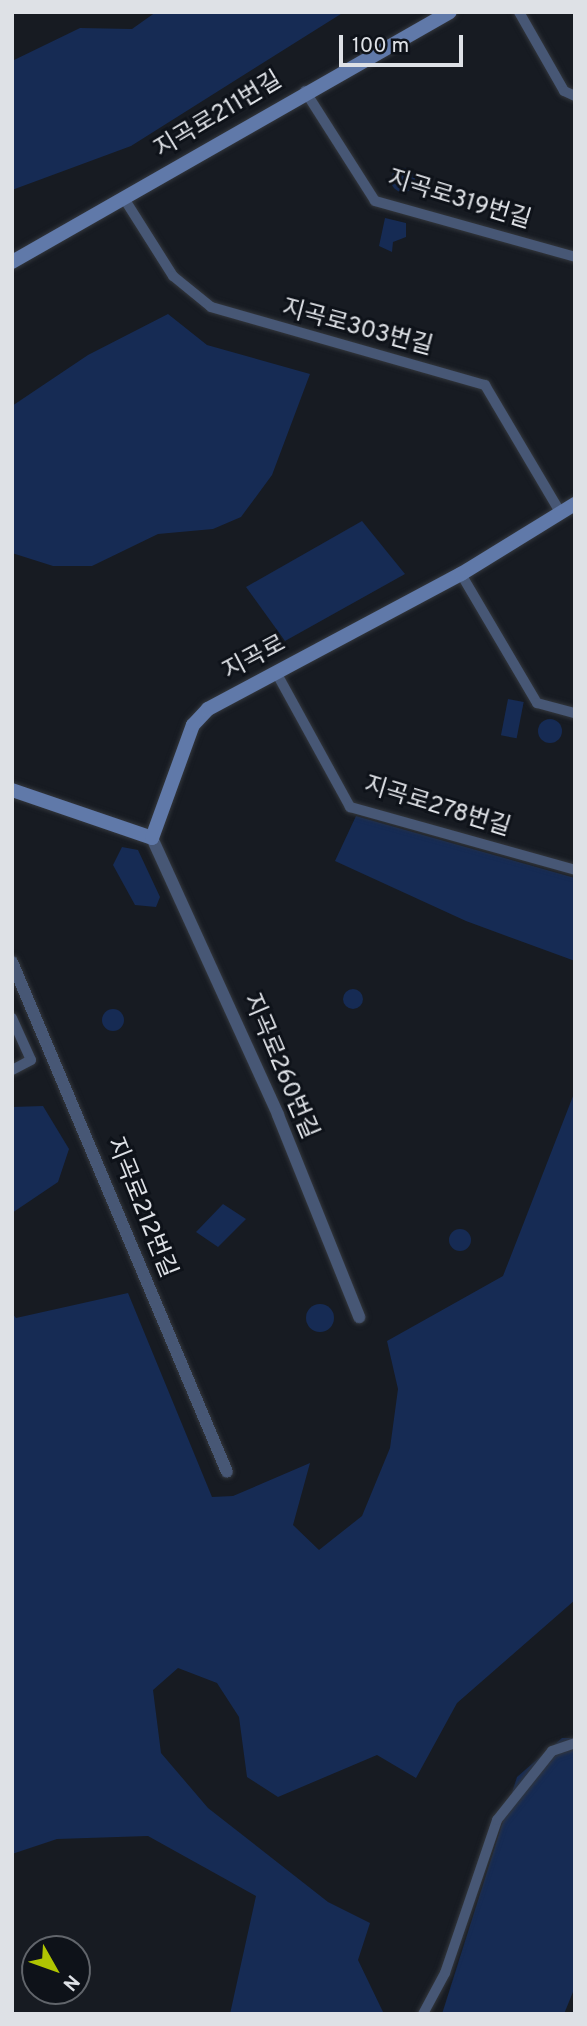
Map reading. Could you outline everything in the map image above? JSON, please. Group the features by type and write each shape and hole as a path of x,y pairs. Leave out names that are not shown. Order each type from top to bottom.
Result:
{"main road":[{"name":"지곡로211번길","path":"12,261 125,200 305,91 450,12"},
{"name":"지곡로","path":"152,838 194,725 208,709 461,573 575,504"},
{"path":"12,790 152,838"}],"street":[{"path":"519,12 564,91 575,96"},
{"name":"지곡로319번길","path":"305,91 375,201 575,257"},
{"name":"지곡로303번길","path":"125,200 173,276 211,307 485,385 560,512"},
{"path":"461,573 537,703 575,713"},
{"name":"지곡로278번길","path":"277,674 351,807 575,870"},
{"name":"지곡로260번길","path":"152,838 269,1094 359,1317"},
{"name":"지곡로212번길","path":"12,962 227,1472"},
{"path":"12,1018 31,1059 12,1070"},
{"path":"422,2014 445,1973 497,1820 552,1751 575,1743"}],"shaded area":[{"path":"156,12 344,12 131,146 12,190 12,61 80,28 132,29"},
{"path":"403,168 414,175 415,180 408,191 403,192 392,185 391,180 398,169"},
{"path":"385,218 406,223 406,237 393,242 392,252 379,246"},
{"path":"168,314 207,345 310,374 272,475 241,517 213,529 158,534 92,566 53,566 12,553 12,406 88,355"},
{"path":"362,521 405,574 285,641 246,587"},
{"path":"508,699 524,702 517,738 501,735"},
{"path":"550,719 561,726 562,731 555,742 550,743 539,736 538,731 545,720"},
{"path":"356,816 575,878 575,961 466,921 335,861"},
{"path":"122,847 138,850 160,897 156,907 135,905 113,865"},
{"path":"349,989 357,989 363,999 357,1009 349,1009 343,1003 343,995"},
{"path":"113,1009 123,1016 124,1020 117,1030 113,1031 103,1024 102,1020 109,1010"},
{"path":"575,1091 575,1600 457,1703 416,1778 377,1755 278,1797 247,1777 239,1717 217,1683 178,1668 153,1690 161,1753 208,1808 328,1902 370,1923 358,1960 384,2014 230,2014 256,1896 148,1836 57,1839 12,1854 12,1313 16,1318 128,1293 212,1497 233,1496 310,1463 293,1525 319,1550 362,1516 390,1448 398,1389 387,1341 503,1276"},
{"path":"43,1106 69,1149 58,1182 12,1213 12,1107"},
{"path":"223,1204 246,1219 218,1247 196,1232"},
{"path":"460,1229 468,1232 471,1240 468,1248 460,1251 452,1248 449,1240 452,1232"},
{"path":"320,1304 330,1308 334,1318 330,1328 320,1332 310,1328 306,1318 310,1308"},
{"path":"562,1738 575,1738 575,1987 564,2014 442,2014 517,1777"}]}
